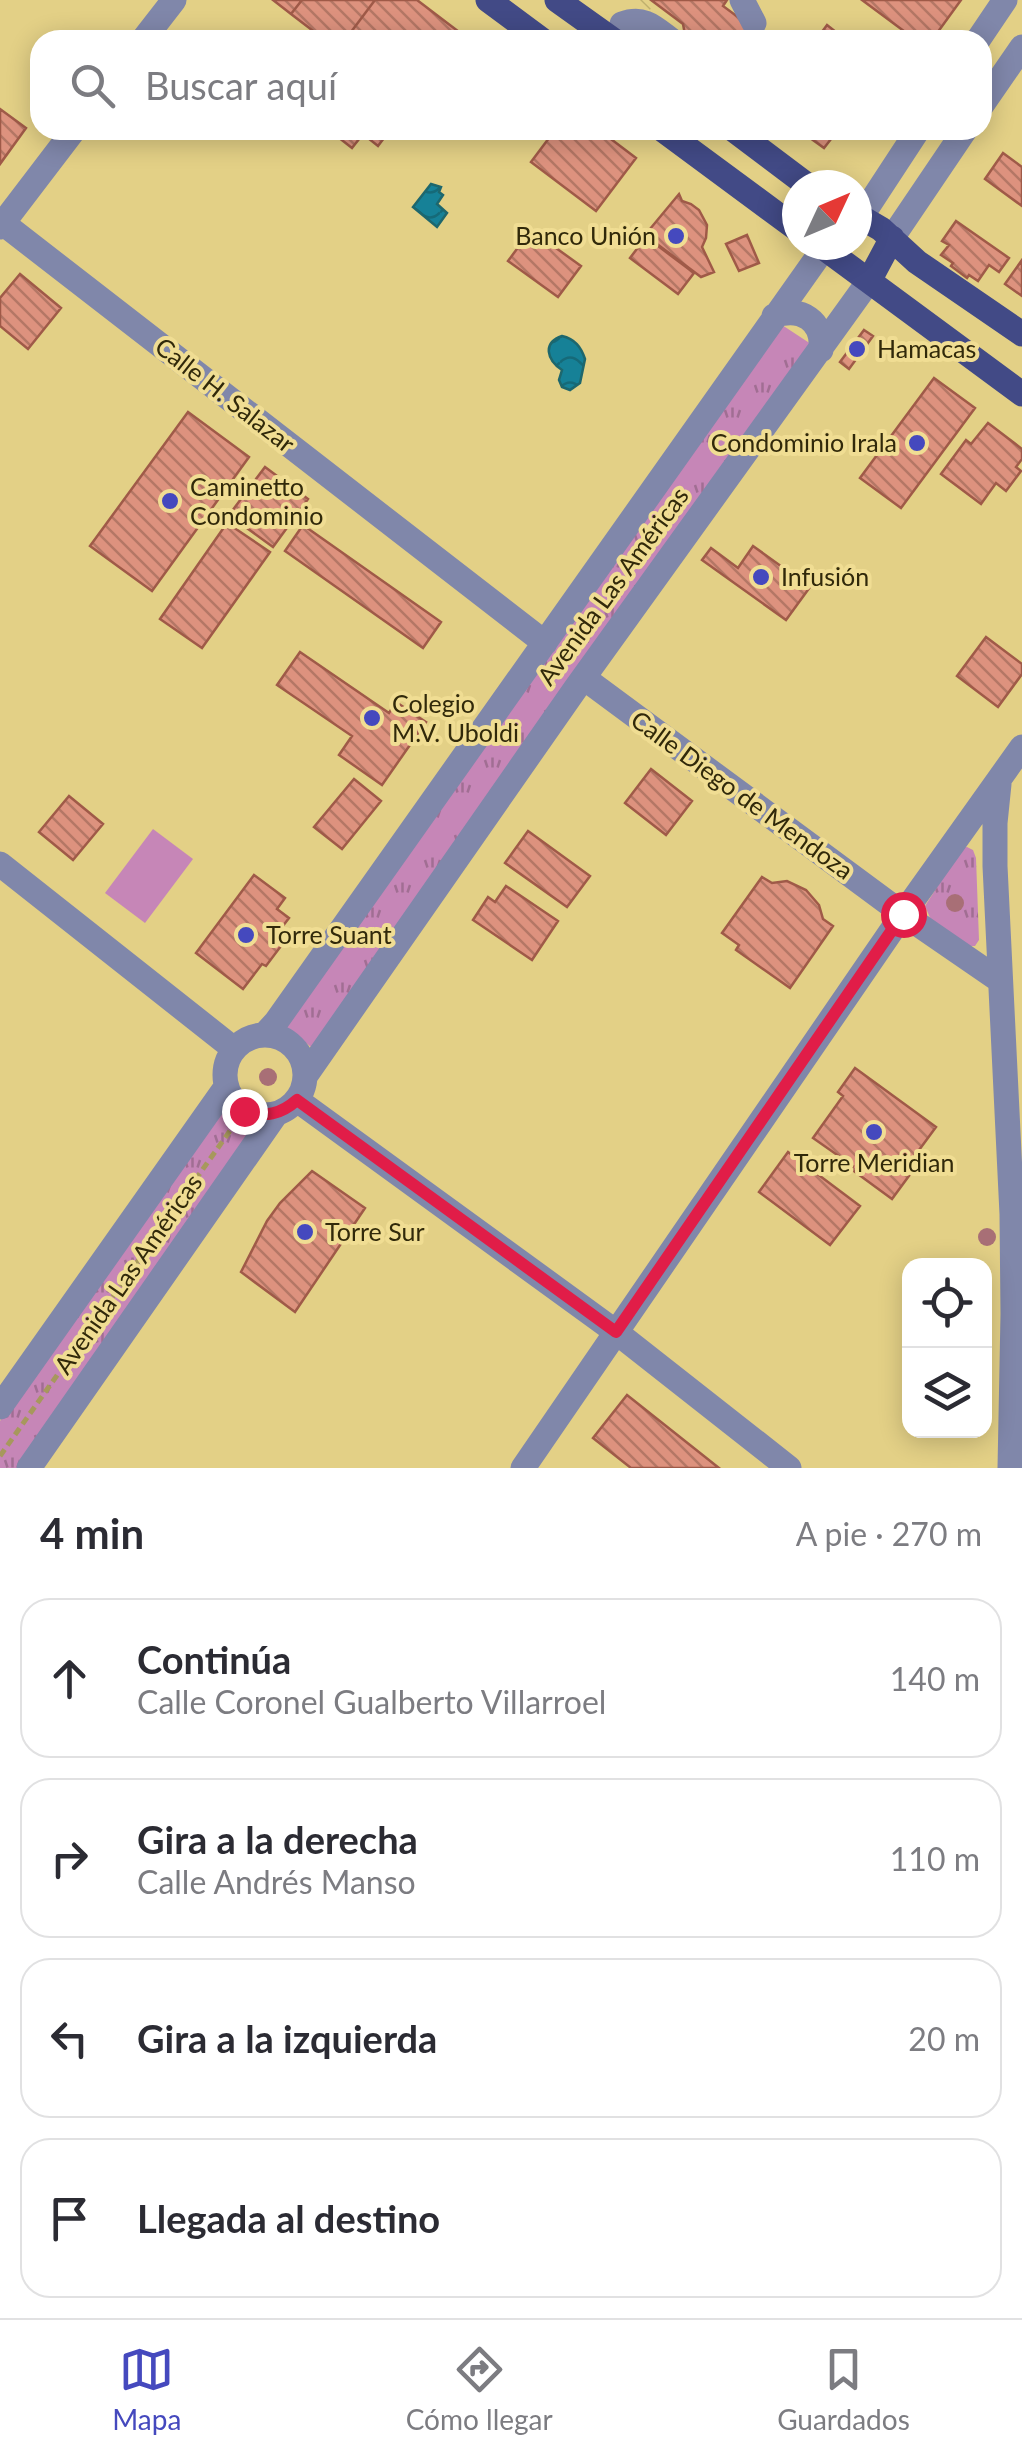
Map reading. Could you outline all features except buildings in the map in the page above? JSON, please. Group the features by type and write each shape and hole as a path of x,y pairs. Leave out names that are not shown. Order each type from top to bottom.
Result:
{"main road":[{"path":"488,0 528,30"},
{"path":"557,0 608,30"},
{"path":"677,140 782,218"},
{"path":"747,140 788,170"},
{"path":"872,225 917,262 1022,334"},
{"name":"Avenida Las Américas","path":"869,280 892,238"},
{"path":"841,260 1022,394"}],"street":[{"path":"151,30 174,0"},
{"path":"985,30 1005,0"},
{"path":"620,30 641,1"},
{"path":"622,30 632,21 648,22 658,30"},
{"path":"992,91 1022,47"},
{"path":"1,223 66,140"},
{"path":"872,197 911,140"},
{"name":"Avenida Las Américas","path":"892,238 958,140"},
{"name":"Calle H. Salazar","path":"1,223 545,643"},
{"name":"Avenida Las Américas","path":"264,1034 545,643 812,260"},
{"name":"Avenida Las Américas","path":"306,1075 869,280"},
{"path":"774,316 784,312 805,314 819,329 821,350"},
{"name":"Calle Diego de Mendoza","path":"584,678 903,914 999,980"},
{"path":"523,1468 1022,747"},
{"path":"1000,778 995,852 999,980 1018,1313 1010,1468"},
{"path":"0,864 234,1048"},
{"path":"264,1034 284,1038 293,1045 306,1075 304,1088 286,1107 260,1115 244,1111 232,1099 224,1073 234,1048 264,1034"},
{"name":"Avenida Las Américas","path":"0,1407 226,1087"},
{"path":"286,1107 616,1332 789,1468"},
{"name":"Avenida Las Américas","path":"30,1468 286,1107"}],"path":[{"path":"0,1456 244,1111"}],"green space":[{"path":"779,323 814,346 316,1051 281,1028"},
{"path":"153,829 193,859 145,923 105,893"},
{"path":"967,847 976,858 979,940 975,946 967,946 931,920 925,906 962,848"},
{"path":"226,1101 240,1116 260,1127 18,1468 0,1468 0,1421"}],"water":[{"path":"431,184 441,187 439,192 443,195 437,204 447,213 437,227 413,207"},
{"path":"562,336 577,344 585,359 580,383 570,390 562,387 562,370 549,352 551,343"}],"place":[{"name":"Banco Unión","path":"676,236"},
{"name":"Hamacas","path":"857,349"},
{"name":"Condominio Irala","path":"917,443"},
{"name":"Caminetto Condominio","path":"170,501"},
{"name":"Infusión","path":"761,577"},
{"name":"Colegio M.V. Uboldi","path":"372,718"},
{"name":"Torre Suant","path":"246,935"},
{"name":"Torre Meridian","path":"874,1132"},
{"name":"Torre Sur","path":"305,1232"}],"route":[{"path":"244,1111 276,1114 297,1100 616,1332 903,914"}]}
